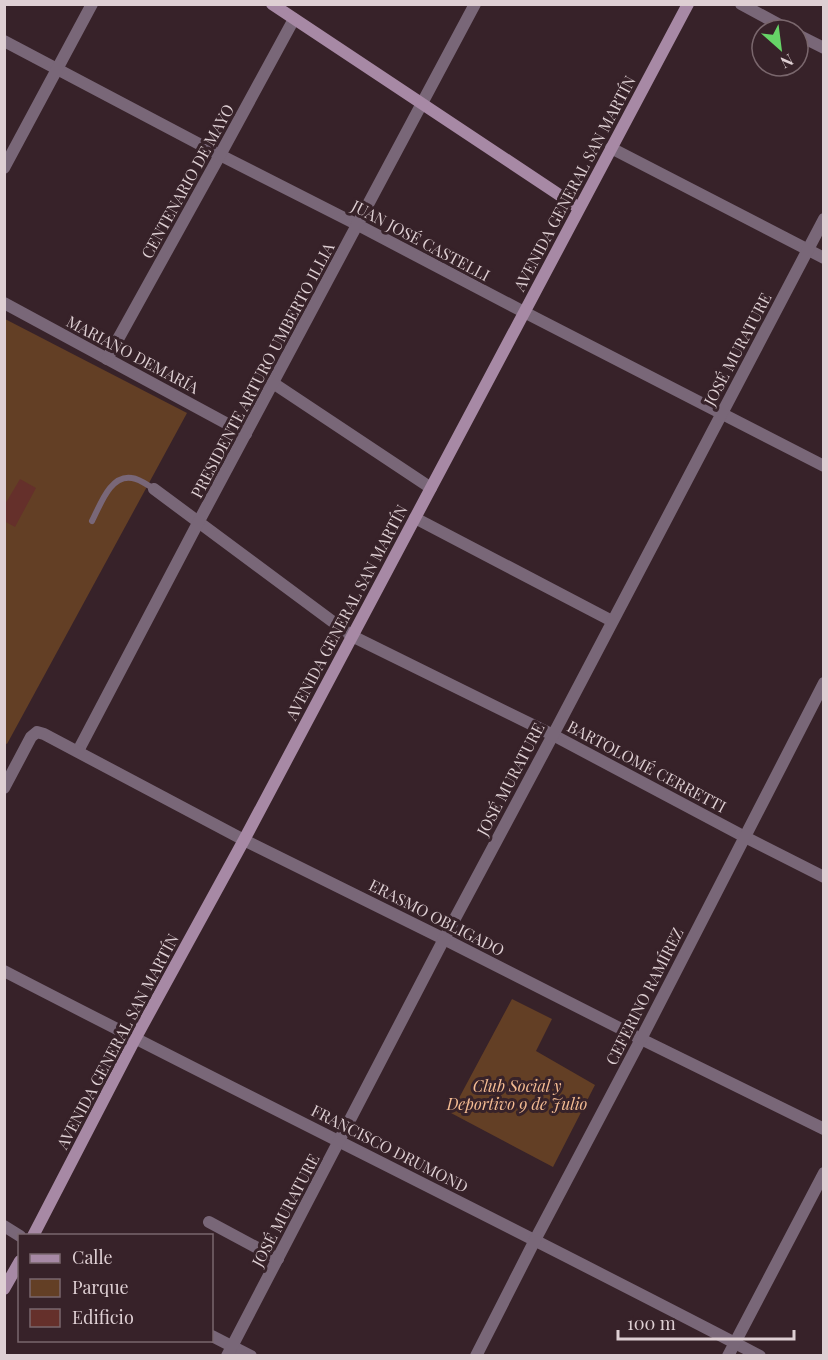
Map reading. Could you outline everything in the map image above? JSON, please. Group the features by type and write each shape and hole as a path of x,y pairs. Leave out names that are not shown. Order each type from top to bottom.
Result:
{"main road":[{"path":"272,4 579,208"},
{"name":"AVENIDA GENERAL SAN MARTÍN","path":"34,1234 135,1039 244,840 688,4"},
{"path":"4,1289 18,1264"}],"street":[{"path":"4,168 92,4"},
{"name":"PRESIDENTE ARTURO UMBERTO ILLIA","path":"78,751 475,4"},
{"path":"741,4 767,18"},
{"name":"CENTENARIO DE MAYO","path":"107,359 294,19"},
{"name":"JUAN JOSÉ CASTELLI","path":"4,41 220,155 824,466"},
{"path":"810,41 824,48"},
{"path":"611,148 824,258"},
{"name":"JOSÉ MURATURE","path":"230,1351 444,939 824,219"},
{"name":"MARIANO DEMARÍA","path":"4,303 246,434"},
{"path":"273,383 431,488"},
{"name":"BARTOLOMÉ CERRETTI","path":"154,489 352,636 553,735 824,877"},
{"path":"415,518 612,621"},
{"name":"CEFERINO RAMÍREZ","path":"476,1356 824,683"},
{"name":"ERASMO OBLIGADO","path":"4,788 31,738 37,732 44,734 244,840 824,1129"},
{"name":"FRANCISCO DRUMOND","path":"4,971 759,1356"},
{"path":"728,1356 824,1173"},
{"path":"209,1222 278,1259"},
{"path":"4,1226 18,1235"},
{"path":"213,1337 230,1351 251,1356"}],"lane":[{"path":"92,521 109,489 117,481 132,478 154,489"}],"green space":[{"path":"5,319 187,413 7,744 5,743"},
{"name":"Club Social y Deportivo 9 de Julio","path":"512,999 552,1019 536,1051 595,1085 553,1167 451,1113"}],"building":[{"path":"20,479 36,488 15,527 4,521 4,506"}]}
